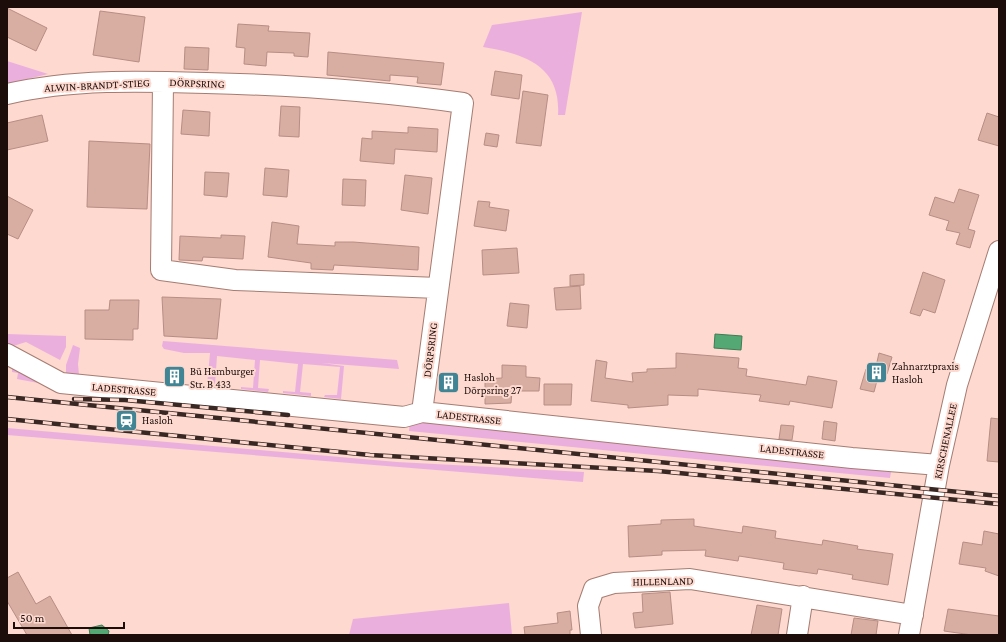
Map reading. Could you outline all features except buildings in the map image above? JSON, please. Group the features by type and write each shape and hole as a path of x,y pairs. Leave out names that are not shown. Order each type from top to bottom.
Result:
{"street":[{"name":"ALWIN-BRANDT-STIEG","path":"7,94 69,84 163,82"},
{"name":"DÖRPSRING","path":"422,412 463,103 330,88 163,82 161,270 235,280 438,288"},
{"name":"KIRSCHENALLEE","path":"909,635 939,465 962,365 999,251"},
{"name":"LADESTRASSE","path":"7,354 61,383 404,417 422,412 852,458 939,465"},
{"name":"HILLENLAND","path":"591,635 588,606 594,590 614,583 690,579 803,596 912,615"},
{"path":"797,635 803,596"}],"shaded area":[{"path":"582,12 565,115 558,115 557,98 553,85 547,74 537,65 526,59 513,54 483,47 492,25"},
{"path":"7,61 48,74 7,84"},
{"path":"7,334 66,336 66,347 60,360 26,342 7,348"},
{"path":"715,334 742,336 741,350 714,348"},
{"path":"163,341 397,360 399,369 322,363 344,366 341,399 324,397 325,395 337,395 340,367 303,364 300,392 311,393 311,396 283,393 283,391 295,392 298,364 260,360 258,388 269,389 268,392 241,389 241,387 253,388 255,360 217,356 215,384 227,386 227,388 207,386 210,353 184,353 164,349 162,346"},
{"path":"73,345 80,348 78,364 79,375 66,377 66,365"},
{"path":"7,357 49,385 17,379 18,373 12,372 12,366 7,365"},
{"path":"410,422 433,422 891,472 890,478 409,431"},
{"path":"7,428 397,462 584,472 583,482 7,435"},
{"path":"509,603 512,635 349,635 353,619"},
{"path":"102,625 109,631 108,635 90,635 89,628"}],"railway":[{"path":"7,397 999,496"},
{"path":"74,399 125,400 288,415"},
{"path":"7,419 370,455 658,471 999,504"}],"place":[{"name":"Zahnarztpraxis Hasloh","path":"876,372"},
{"name":"Bü Hamburger Str. B 433","path":"174,377"},
{"name":"Hasloh Dörpsring 27","path":"449,383"},
{"name":"Hasloh","path":"126,420"}]}
